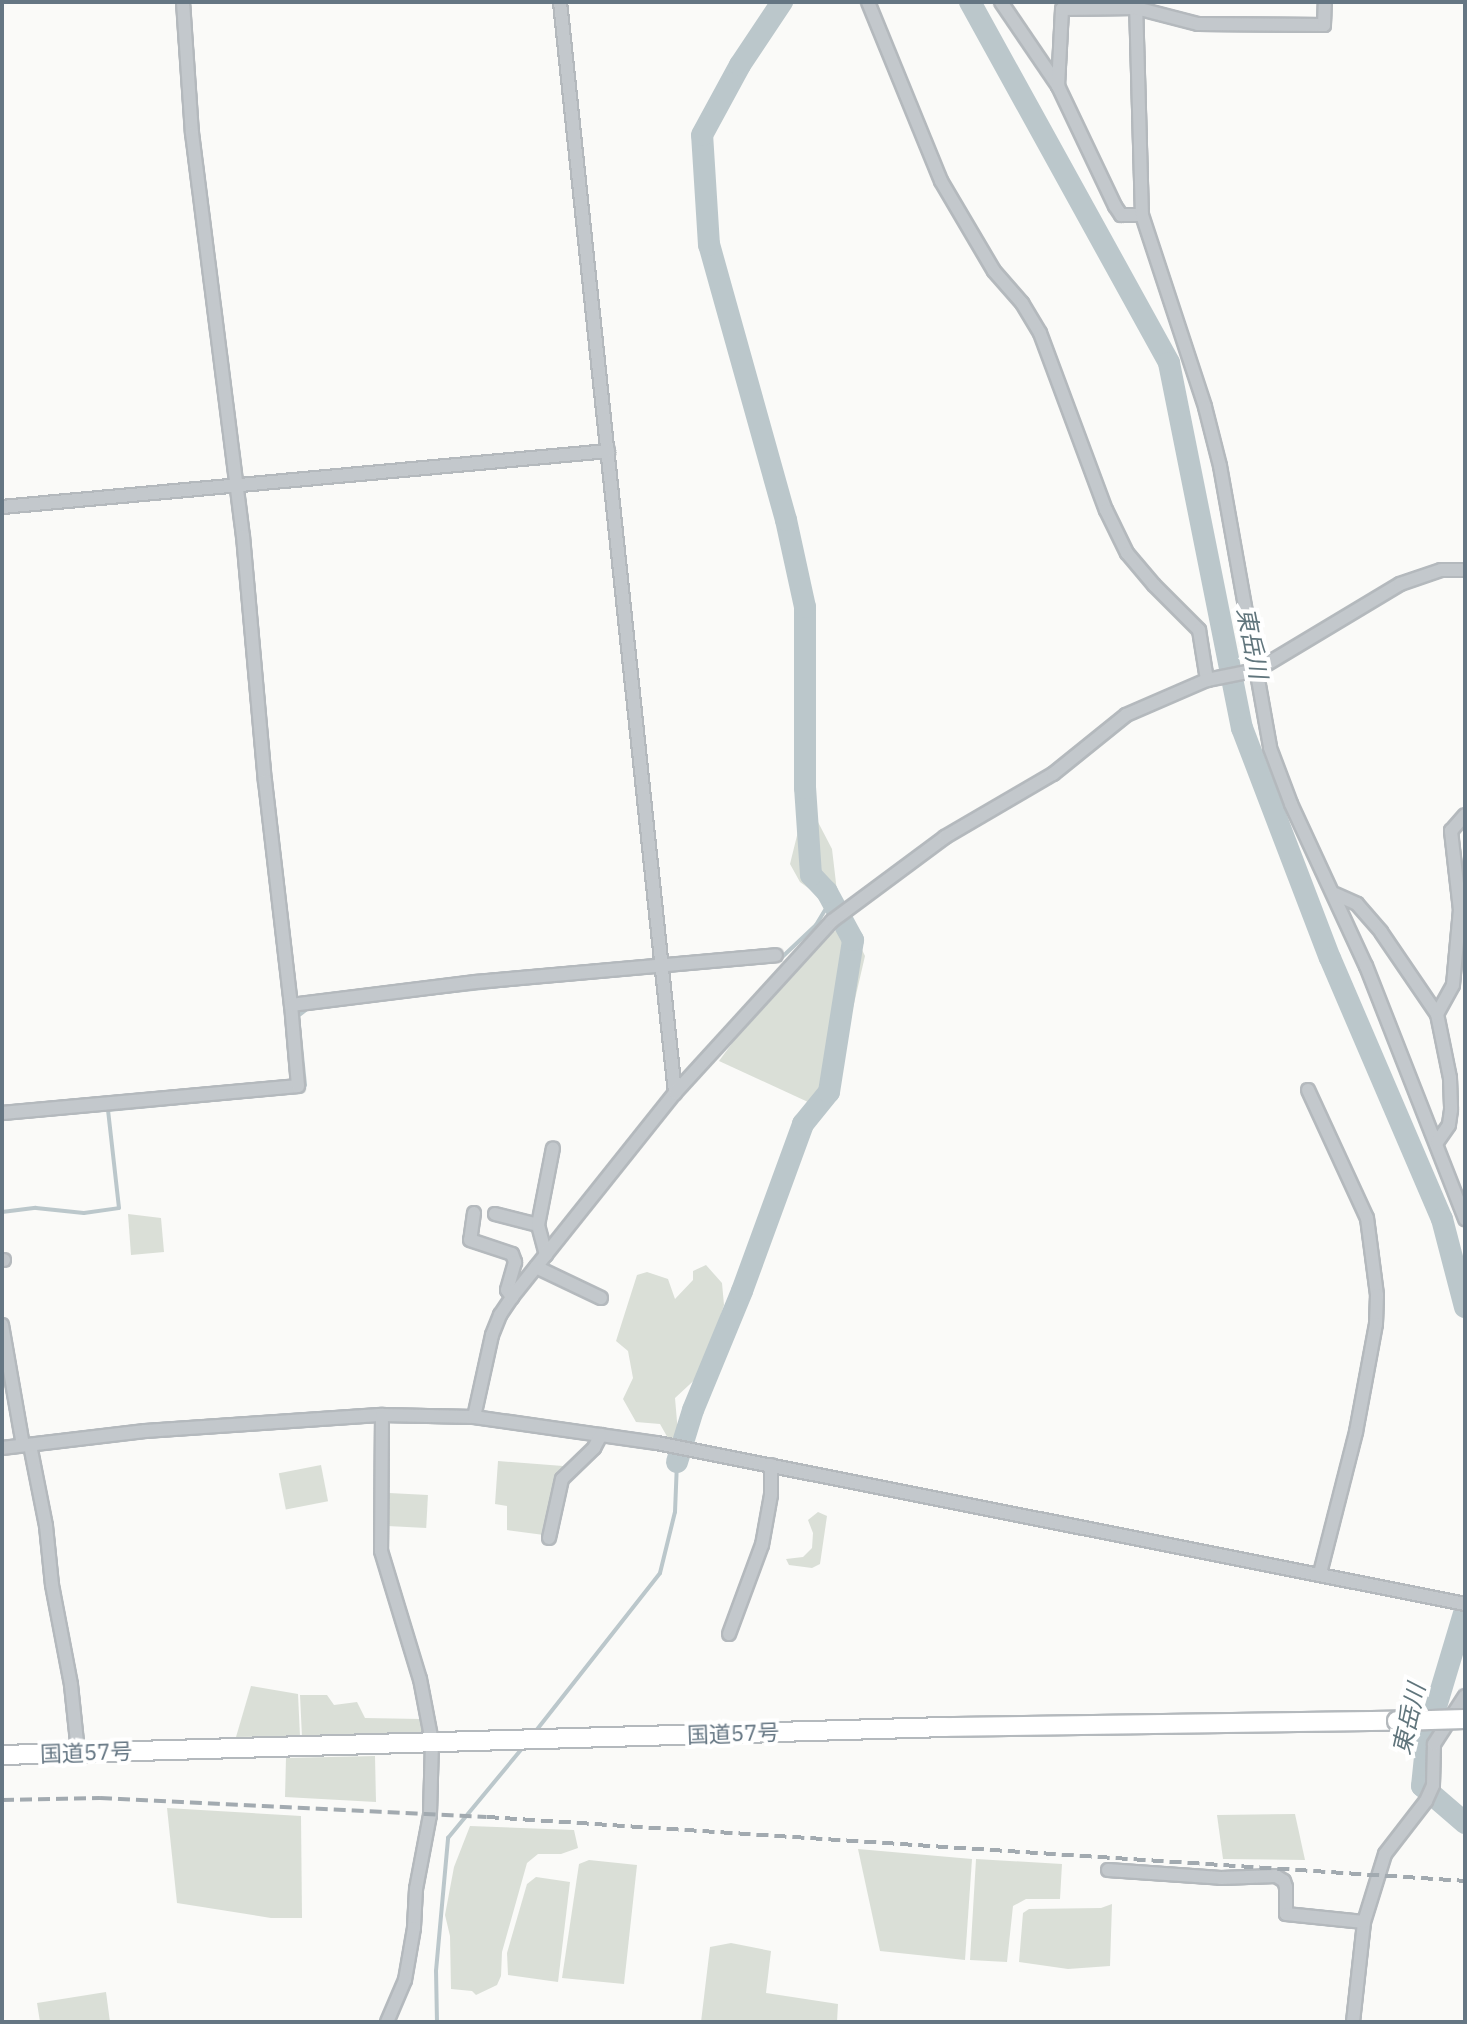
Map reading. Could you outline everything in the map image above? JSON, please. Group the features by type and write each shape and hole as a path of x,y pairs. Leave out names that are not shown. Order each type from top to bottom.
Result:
{"highway":[{"name":"国道57号","path":"2,1755 946,1727 1465,1719"}],"street":[{"path":"2,1113 298,1086 237,485 192,133 183,2"},
{"path":"560,2 675,1093"},
{"path":"868,2 941,181 994,271 1022,303 1040,333 1106,510 1127,553 1199,630 1207,680"},
{"path":"1001,2 1058,86 1115,206 1121,215 1142,215"},
{"path":"1058,86 1062,5 1136,5 1198,24 1324,25 1325,2"},
{"path":"1136,5 1142,215 1205,407 1220,466 1270,748 1291,804 1335,894 1437,1142 1465,1219"},
{"path":"2,507 608,451"},
{"path":"474,1417 492,1335 512,1297 675,1093 832,921 945,837 1053,774 1126,715 1207,680 1257,670 1400,584 1441,570 1465,570"},
{"path":"1437,1014 1453,985 1460,910 1451,831 1465,815"},
{"path":"1335,894 1357,904 1410,972 1437,1014 1450,1078 1451,1110 1449,1125 1437,1142"},
{"path":"291,1005 476,982 776,955"},
{"path":"1308,1090 1367,1218 1377,1295 1376,1324 1356,1432 1320,1573"},
{"path":"546,1255 538,1225 553,1148"},
{"path":"474,1213 470,1240 512,1254 515,1262 507,1290 512,1297"},
{"path":"495,1214 538,1225"},
{"path":"536,1267 601,1298"},
{"path":"2,1325 46,1526 52,1585 71,1685 78,1752"},
{"path":"2,1448 145,1431 382,1415 474,1417 601,1435 771,1465 1465,1604"},
{"path":"382,1415 381,1551 420,1679 432,1742 430,1815 416,1889 414,1928 405,1980 387,2022"},
{"path":"549,1538 562,1479 594,1448 601,1435"},
{"path":"729,1634 762,1545 771,1495 771,1465"},
{"path":"1353,2022 1364,1922 1385,1854 1426,1801 1433,1785 1434,1744 1465,1696"},
{"path":"1108,1870 1221,1878 1276,1876 1284,1881 1286,1887 1286,1914 1364,1922"}],"shaded area":[{"path":"806,799 832,849 838,900 865,956 837,1077 808,1102 719,1061 808,940 845,928 830,904 800,882 790,864"},
{"path":"128,1214 161,1218 164,1252 131,1255"},
{"path":"706,1265 722,1283 724,1305 702,1373 675,1398 678,1433 675,1440 669,1440 660,1424 636,1422 623,1399 633,1378 628,1351 616,1341 637,1275 647,1272 668,1279 675,1299 693,1280 693,1271"},
{"path":"498,1461 563,1466 553,1486 544,1535 507,1530 507,1506 495,1504"},
{"path":"321,1465 328,1501 286,1510 279,1473"},
{"path":"389,1493 428,1495 426,1528 387,1526"},
{"path":"818,1512 827,1516 820,1564 812,1568 789,1565 786,1559 803,1557 812,1548 813,1533 808,1520"},
{"path":"251,1686 298,1694 300,1736 236,1737"},
{"path":"300,1695 327,1695 334,1705 357,1702 365,1718 421,1719 422,1734 302,1737"},
{"path":"375,1756 376,1802 285,1797 286,1758"},
{"path":"167,1808 301,1816 302,1918 271,1918 177,1903"},
{"path":"1295,1814 1305,1860 1223,1859 1217,1815"},
{"path":"470,1826 574,1830 578,1848 561,1854 538,1854 527,1863 502,1952 501,1976 497,1985 476,1995 472,1991 451,1989 450,1936 445,1915 454,1867"},
{"path":"858,1849 972,1859 965,1960 880,1951"},
{"path":"976,1859 1062,1864 1060,1899 1026,1899 1013,1906 1007,1962 970,1960"},
{"path":"589,1860 637,1865 624,1984 562,1978 579,1864"},
{"path":"536,1877 570,1882 558,1982 508,1975 507,1953 527,1884"},
{"path":"1112,1904 1110,1966 1068,1969 1019,1962 1023,1913 1029,1909 1101,1908"},
{"path":"731,1943 771,1951 766,1993 838,2004 837,2022 701,2022 710,1947"},
{"path":"106,1992 110,2022 40,2022 37,2003"}],"waterway":[{"path":"677,1462 693,1410 742,1291 803,1124 829,1092 853,940 827,892 811,875 805,788 805,607 786,520 709,245 702,135 740,65 782,2"},
{"name":"東岳川","path":"970,2 1169,363 1242,728 1330,958 1442,1219 1465,1307"},
{"path":"773,961 779,960 816,925 825,910"},
{"path":"427,994 529,983"},
{"path":"301,1090 305,1085 298,1016 307,1009"},
{"path":"2,1212 36,1208 84,1213 119,1208 108,1110 265,1095"},
{"path":"535,1732 660,1573 675,1512 677,1462"},
{"name":"東岳川","path":"1465,1610 1427,1737 1422,1786 1465,1823"},
{"path":"437,2022 436,1971 448,1838 525,1745"}],"railway":[{"path":"2,1800 100,1798 487,1817 1465,1881"}]}
